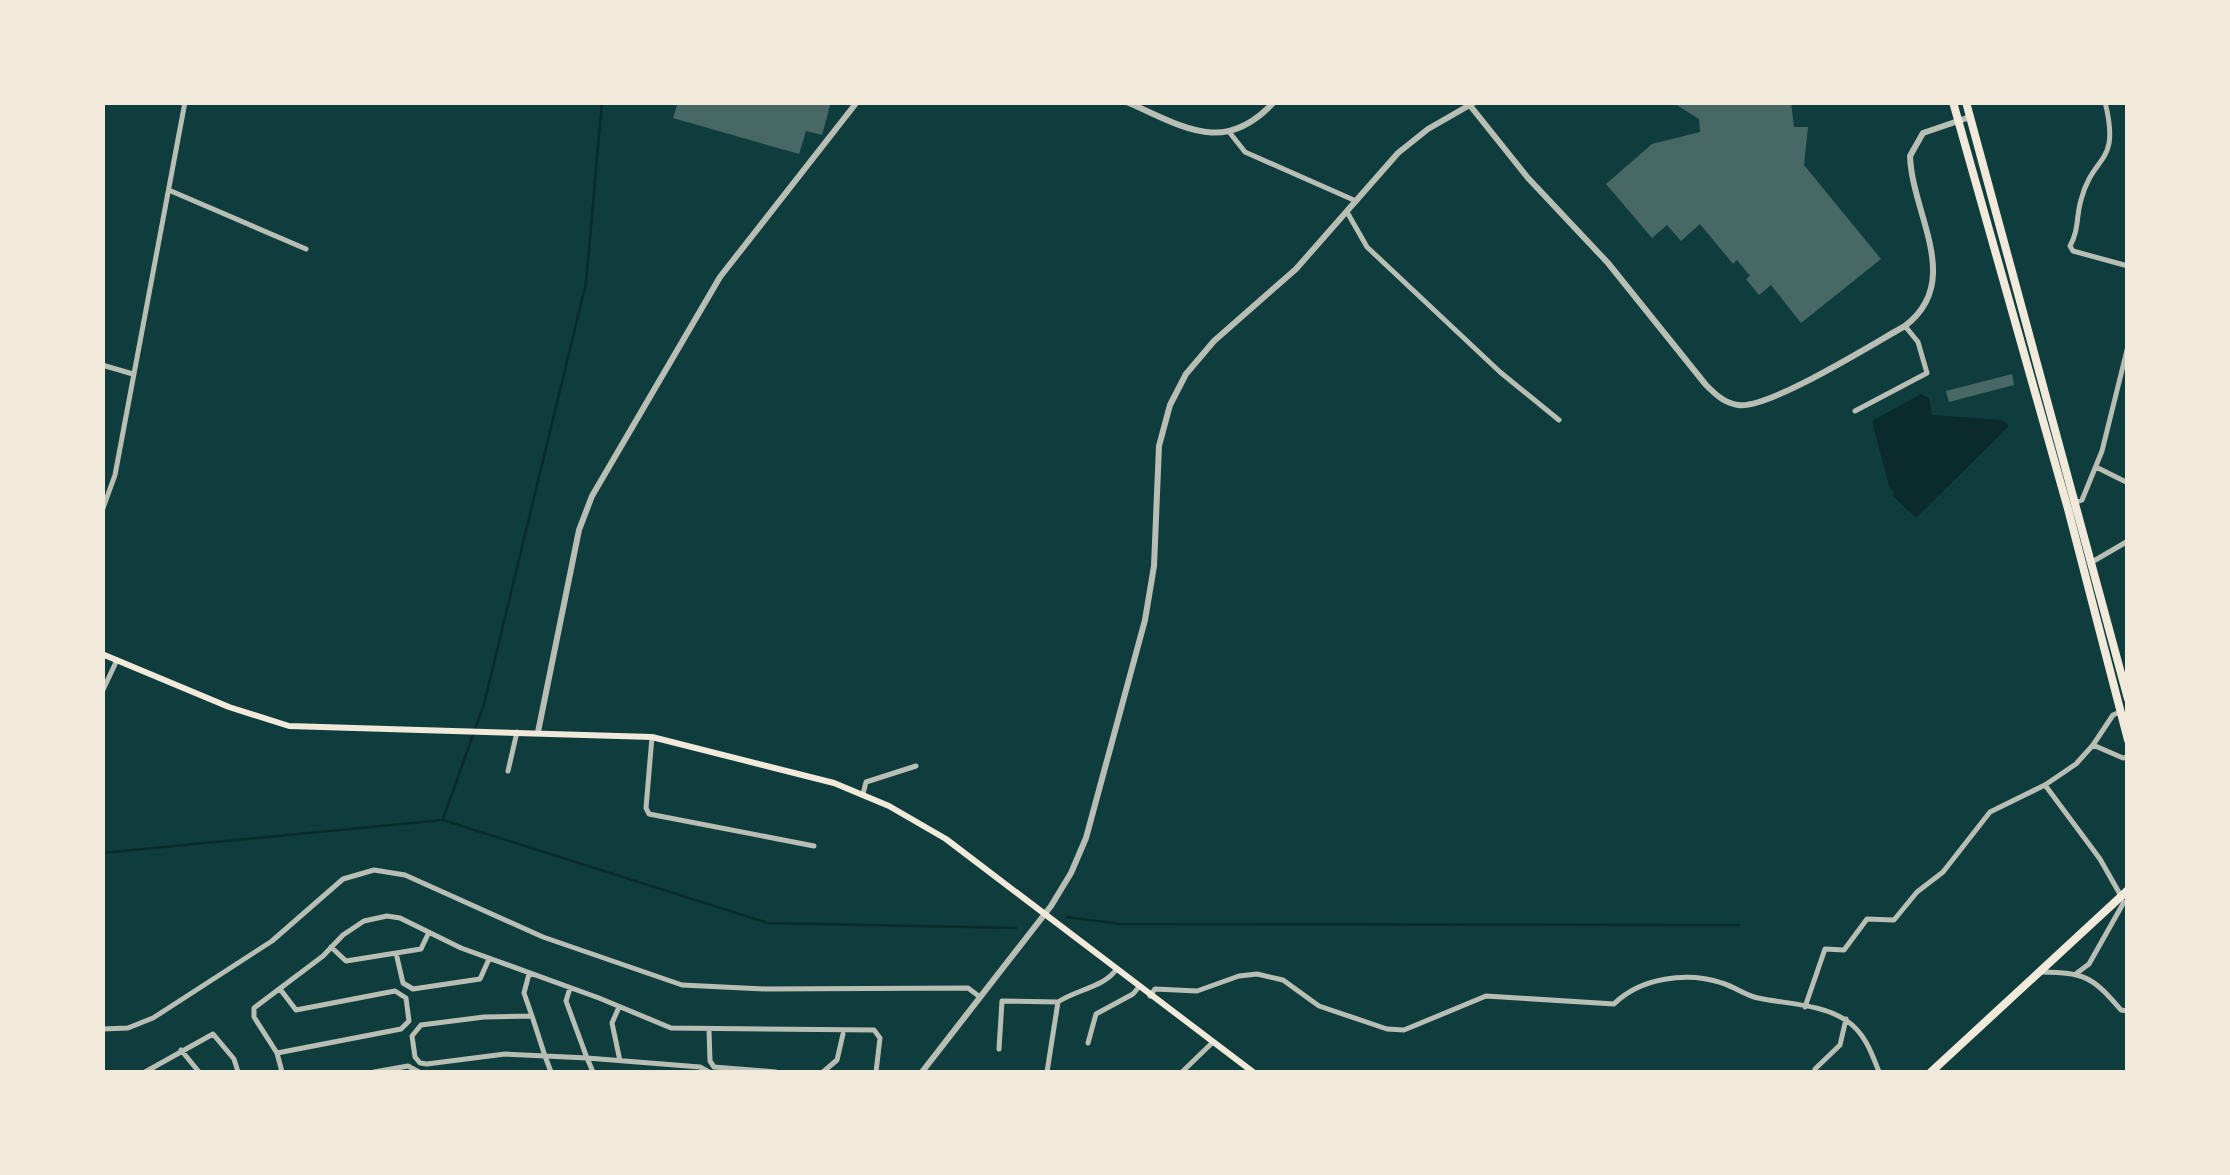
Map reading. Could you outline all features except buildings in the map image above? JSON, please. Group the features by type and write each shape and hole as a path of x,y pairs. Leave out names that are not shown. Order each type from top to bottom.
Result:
{"main road":[{"path":"1953,102 2128,740"},
{"path":"1966,102 2127,692"},
{"path":"102,654 256,718 289,726 652,737 809,775 862,794 946,839 1253,1072"},
{"path":"1932,1072 2124,898"}],"street":[{"path":"102,511 115,475 186,102"},
{"path":"538,732 579,530 592,496 720,277 856,102"},
{"path":"1128,102 1202,133 1230,133 1253,123 1274,102"},
{"path":"2105,102 2110,145 2082,194 2078,233 2070,246 2073,251 2128,266"},
{"path":"922,1072 1044,916 1072,872 1086,838 1145,620 1154,566 1159,446 1170,405 1198,358 1286,280 1412,141 1471,103 1528,178 1608,263 1706,385 1722,400 1744,406 1760,402 1905,326 1930,299 1934,275 1910,156 1923,133 1970,117"},
{"path":"1230,133 1244,152 1356,202"},
{"path":"170,190 306,249"},
{"path":"1347,212 1367,247 1500,372 1559,420"},
{"path":"1855,411 1927,373 1918,342 1905,326"},
{"path":"2074,503 2082,500 2096,467 2128,346"},
{"path":"104,368 134,374"},
{"path":"2096,467 2128,483"},
{"path":"2091,563 2128,541"},
{"path":"102,692 117,660"},
{"path":"1806,1006 1825,948 1844,950 1866,919 1894,920 1918,892 1943,872 1990,812 2076,764 2113,715 2120,712"},
{"path":"508,771 517,732"},
{"path":"652,737 646,808 649,814 814,846"},
{"path":"2094,745 2123,758 2128,756"},
{"path":"862,794 866,782 916,766"},
{"path":"2046,784 2124,898 2089,964 2077,973"},
{"path":"102,1028 128,1028 153,1018 272,941 343,880 374,870 405,875 543,937 682,985 766,989 968,988 980,997"},
{"path":"282,1072 277,1053 252,1011 364,921 387,916 671,1028 874,1030 879,1033 880,1052 876,1072"},
{"path":"332,947 346,961 420,948 428,932"},
{"path":"396,953 403,983 413,988 480,980 489,959"},
{"path":"999,1049 1002,1000 1058,1002 1076,990 1103,982 1115,971"},
{"path":"2040,972 2077,973 2103,989 2121,1010 2128,1010"},
{"path":"530,974 524,992 551,1072"},
{"path":"1150,996 1155,989 1197,992 1239,976 1257,974 1283,980 1319,1006 1387,1029 1404,1030 1486,996 1614,1004 1626,992 1653,982 1681,978 1720,982 1753,997 1806,1006 1846,1019 1864,1038 1879,1072"},
{"path":"277,1053 401,1029 409,1020 406,998 396,991 296,1010 280,988"},
{"path":"570,988 566,1000 593,1072"},
{"path":"1088,1043 1096,1014 1138,988"},
{"path":"1047,1072 1058,1002"},
{"path":"619,1006 612,1023 620,1061"},
{"path":"532,1016 484,1017 421,1026 413,1031 416,1057 427,1064 506,1054 588,1058 700,1067 709,1072"},
{"path":"1813,1071 1840,1045 1846,1019"},
{"path":"708,1030 714,1067 776,1072"},
{"path":"822,1072 840,1056 844,1032"},
{"path":"145,1072 213,1034 234,1059 238,1072"},
{"path":"1182,1072 1212,1042"},
{"path":"182,1050 199,1072"},
{"path":"374,1072 408,1066 419,1072"}],"water":[{"path":"1921,394 1929,398 1932,415 2002,420 2009,426 1916,518 1892,495 1872,421"}],"waterway":[{"path":"443,819 484,704 586,283 602,102"},
{"path":"102,853 443,820 768,923 1016,928"},
{"path":"1067,917 1120,924 1739,925"}]}
